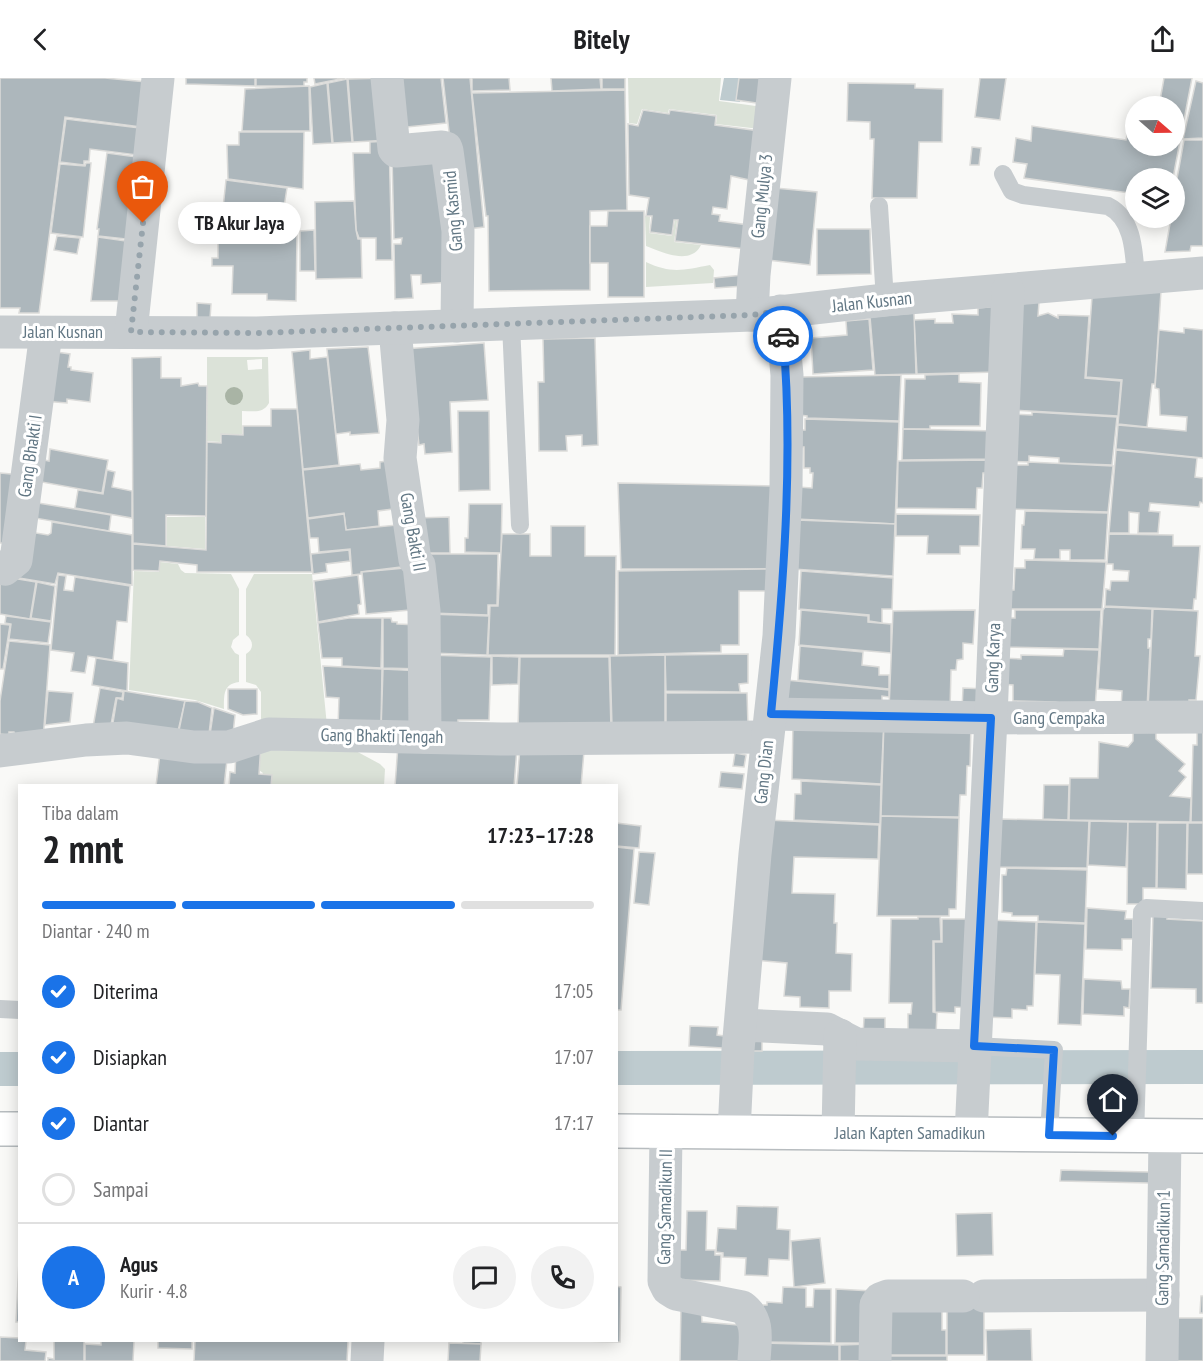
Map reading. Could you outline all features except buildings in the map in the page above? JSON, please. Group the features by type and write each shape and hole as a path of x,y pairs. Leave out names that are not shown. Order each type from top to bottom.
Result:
{"highway":[{"path":"0,1129 18,1129"},
{"name":"Jalan Kapten Samadikun","path":"618,1131 1203,1136"}],"street":[{"path":"131,332 158,78"},
{"name":"Gang Kasmid","path":"387,78 394,149 396,151 442,147 447,151 458,231 457,326"},
{"name":"Gang Mulya 3","path":"760,301 775,78"},
{"name":"Jalan Kusnan","path":"0,332 257,333 511,324 760,301 884,283 1008,290 1135,263 1203,273"},
{"name":"Gang Karya","path":"970,1134 991,718 1008,290"},
{"name":"Gang Dian","path":"734,1132 735,1089 755,854 779,636 786,488 787,375 760,301"},
{"name":"Gang Bakti II","path":"395,328 403,420 400,458 415,560 420,565 424,611 425,737"},
{"name":"Gang Bhakti I","path":"0,567 5,568 16,560 46,333"},
{"name":"Gang Cempaka","path":"769,725 991,718 1203,717"},
{"name":"Gang Bhakti Tengah","path":"0,751 86,740 127,738 206,747 229,747 269,734 501,739 769,725"},
{"path":"740,1039 827,1029 840,1042 974,1063"},
{"path":"838,1133 840,1042"},
{"name":"Gang Samadikun II","path":"666,1132 664,1281 668,1289 676,1294 742,1306 750,1312 755,1329 754,1361"},
{"name":"Gang Samadikun 1","path":"1150,1136 1163,1295 1162,1361"},
{"path":"875,1361 876,1305 880,1299 888,1296 1163,1295"},
{"path":"367,1361 368,1342"}],"lane":[{"path":"1003,174 1012,191 1023,195 1108,206 1117,211 1124,222 1135,263"},
{"path":"879,206 884,283"},
{"path":"511,324 520,525"},
{"path":"1150,1136 1136,1079 1142,912 1146,908 1203,911"},
{"path":"0,1010 18,1010"},
{"path":"974,1063 1054,1050 1049,1135"}],"shaded area":[{"path":"628,78 721,78 719,101 763,107 760,129 716,124 717,115 669,109 668,113 642,109 637,124 629,123"},
{"path":"724,78 743,78 740,102 720,100"},
{"path":"645,216 650,217 649,233 672,236 675,220 677,221 674,242 701,245 690,255 683,256 667,254 646,246"},
{"path":"646,262 670,270 710,265 714,270 713,283 646,287"},
{"path":"207,357 268,357 269,403 267,407 257,411 242,411 242,434 221,434 220,442 207,441","holes":["262,359 262,369 248,370 247,360"]},
{"path":"167,517 205,517 205,549 167,546"},
{"path":"160,562 178,564 185,573 231,574 239,589 239,635 233,640 231,647 239,655 239,682 227,688 224,709 195,700 129,690 134,571 159,572"},
{"path":"254,574 312,574 327,726 261,720 261,692 256,685 246,682 246,654 252,645 246,635 246,589"},
{"path":"251,745 354,750 385,769 384,784 260,784 263,773 251,764"}],"waterway":[{"path":"618,1068 1203,1067"},
{"path":"0,1069 18,1069"}],"way so far":[{"path":"143,223 131,332 257,333 752,315 781,311 783,336"}],"place":[{"name":"TB Akur Jaya","path":"143,223"}],"route":[{"path":"783,336 787,375 786,488 779,636 771,714 991,718 974,1046 1054,1050 1049,1135 1113,1136"}]}
